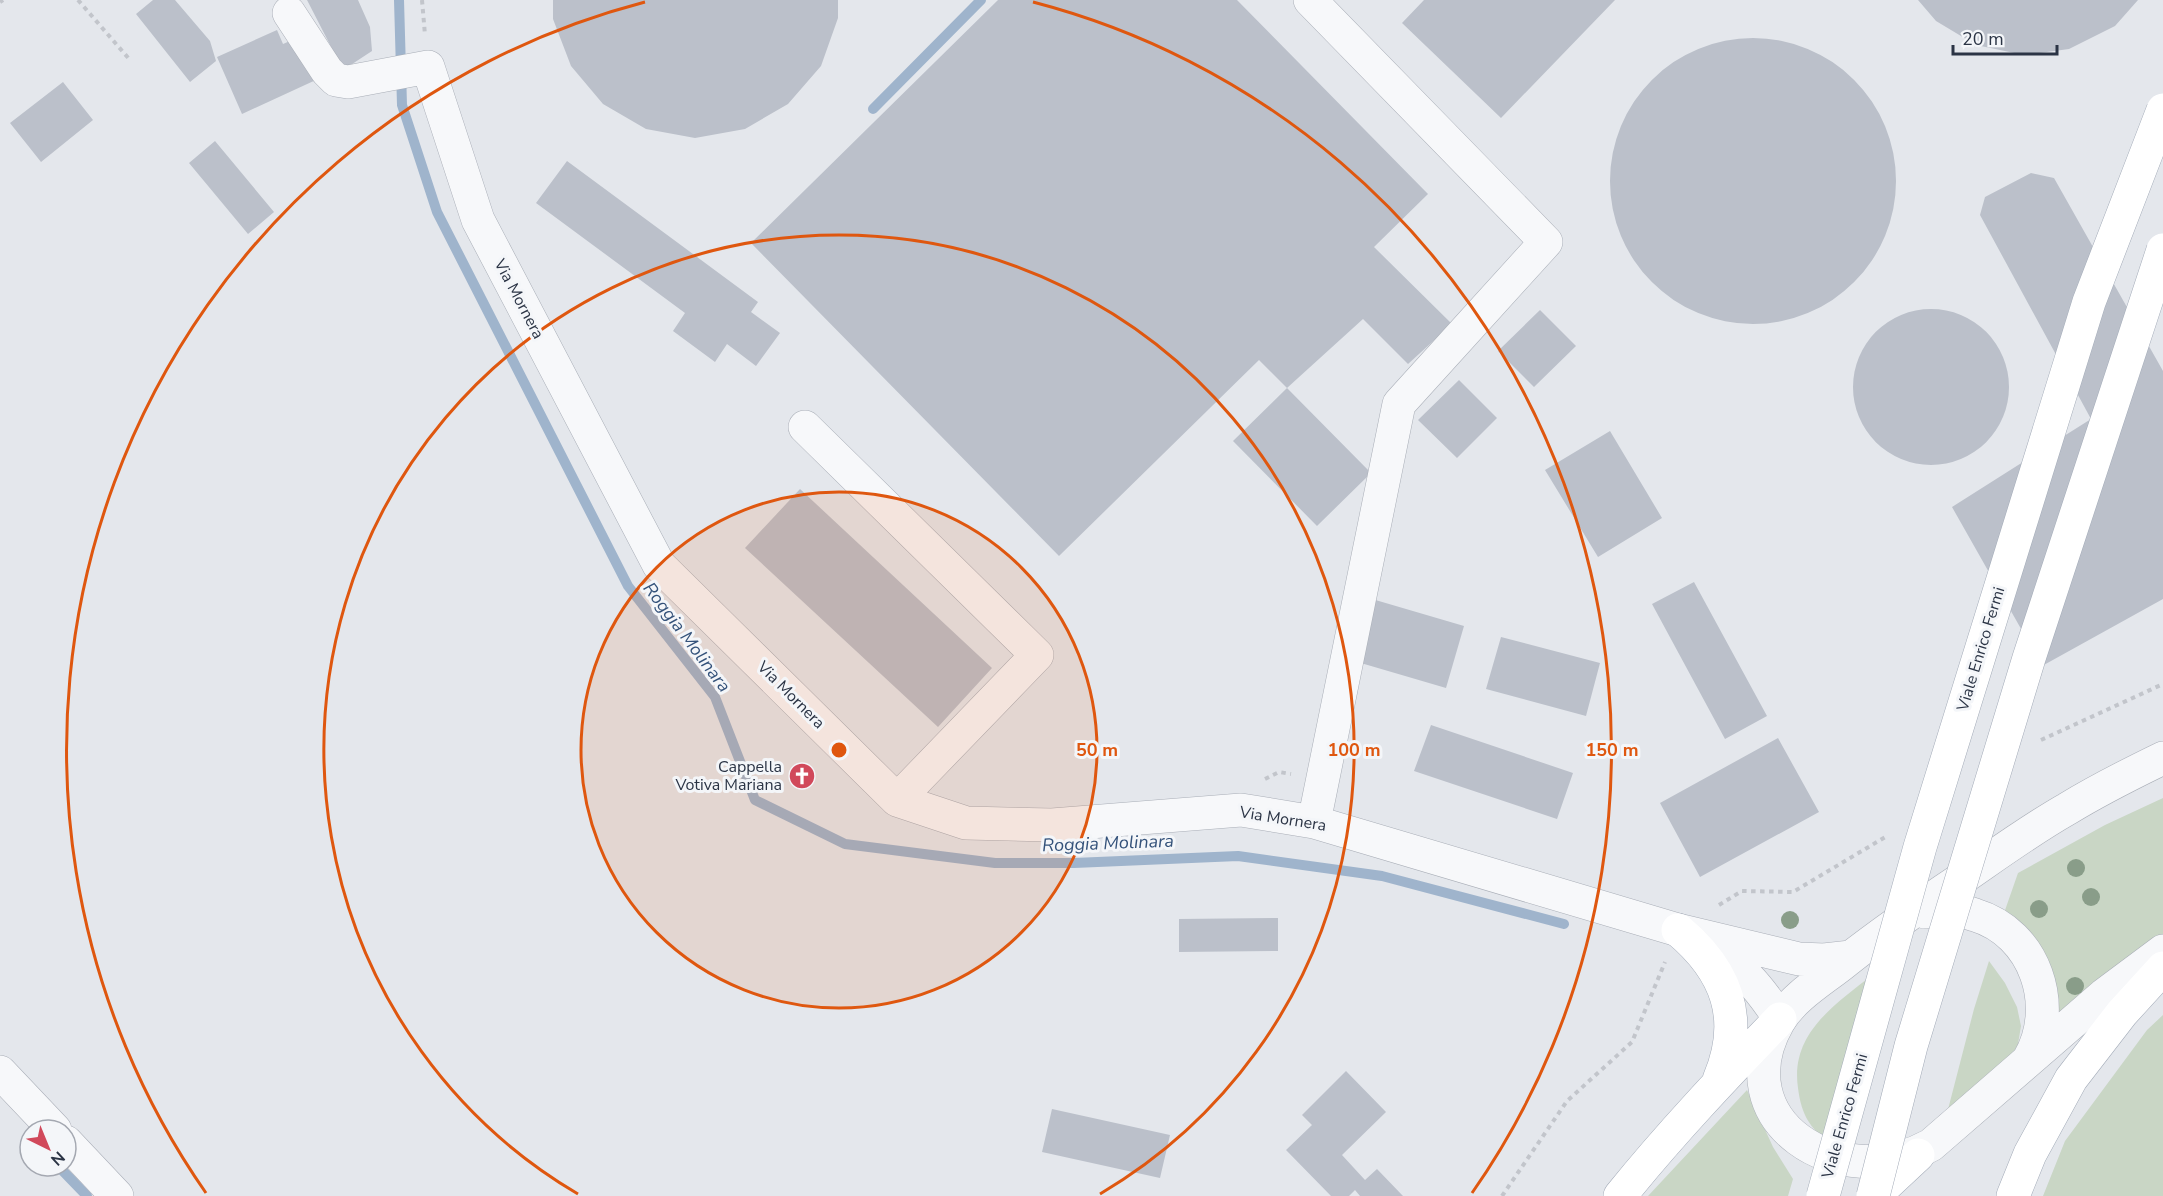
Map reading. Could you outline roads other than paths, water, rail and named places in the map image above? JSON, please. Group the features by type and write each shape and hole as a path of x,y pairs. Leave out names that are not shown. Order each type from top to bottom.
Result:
{"main road":[{"name":"Viale Enrico Fermi","path":"1823,1196 1920,847 2089,302 2163,110"},
{"path":"1874,1196 1911,1046 2029,658 2163,250"},
{"path":"1678,930 1694,943 1709,963 1729,1003 1731,1044 1716,1085"},
{"path":"2013,1196 2030,1154 2071,1079 2121,1013 2163,968"},
{"path":"1620,1196 1716,1085 1780,1019"},
{"path":"1874,1196 1918,1155"}],"street":[{"path":"1310,0 1546,242 1399,404 1314,822"},
{"name":"Via Mornera","path":"289,13 327,71 336,80 348,82 418,69 478,220 659,565 897,800 966,823 1052,825 1241,810 1314,822 1678,930"},
{"path":"805,427 1037,655 897,800"},
{"path":"2163,758 2066,809 1907,915 1797,999 1780,1019 1771,1036 1766,1055 1765,1086 1773,1116 1788,1138 1802,1152 1820,1163 1852,1172 1885,1170 1903,1164 1918,1155 2104,995 2163,951"},
{"path":"1907,915 1942,910 1976,915 2005,930 2018,942 2036,970 2043,1003 2039,1036 2027,1063"},
{"path":"1678,930 1799,959 1824,960 1851,957"},
{"path":"1678,930 1701,940 1740,968 1759,988 1780,1019"},
{"path":"0,1072 44,1118"},
{"path":"78,1155 117,1196"}],"waterway":[{"name":"Roggia Molinara","path":"399,0 402,105 437,212 628,586 715,697 755,800 845,844 995,863 1074,863 1238,856 1382,876 1564,924"},
{"path":"873,109 981,0"},
{"path":"70,1178 87,1196"}],"place":[{"name":"Cappella Votiva Mariana","path":"802,776"}]}
